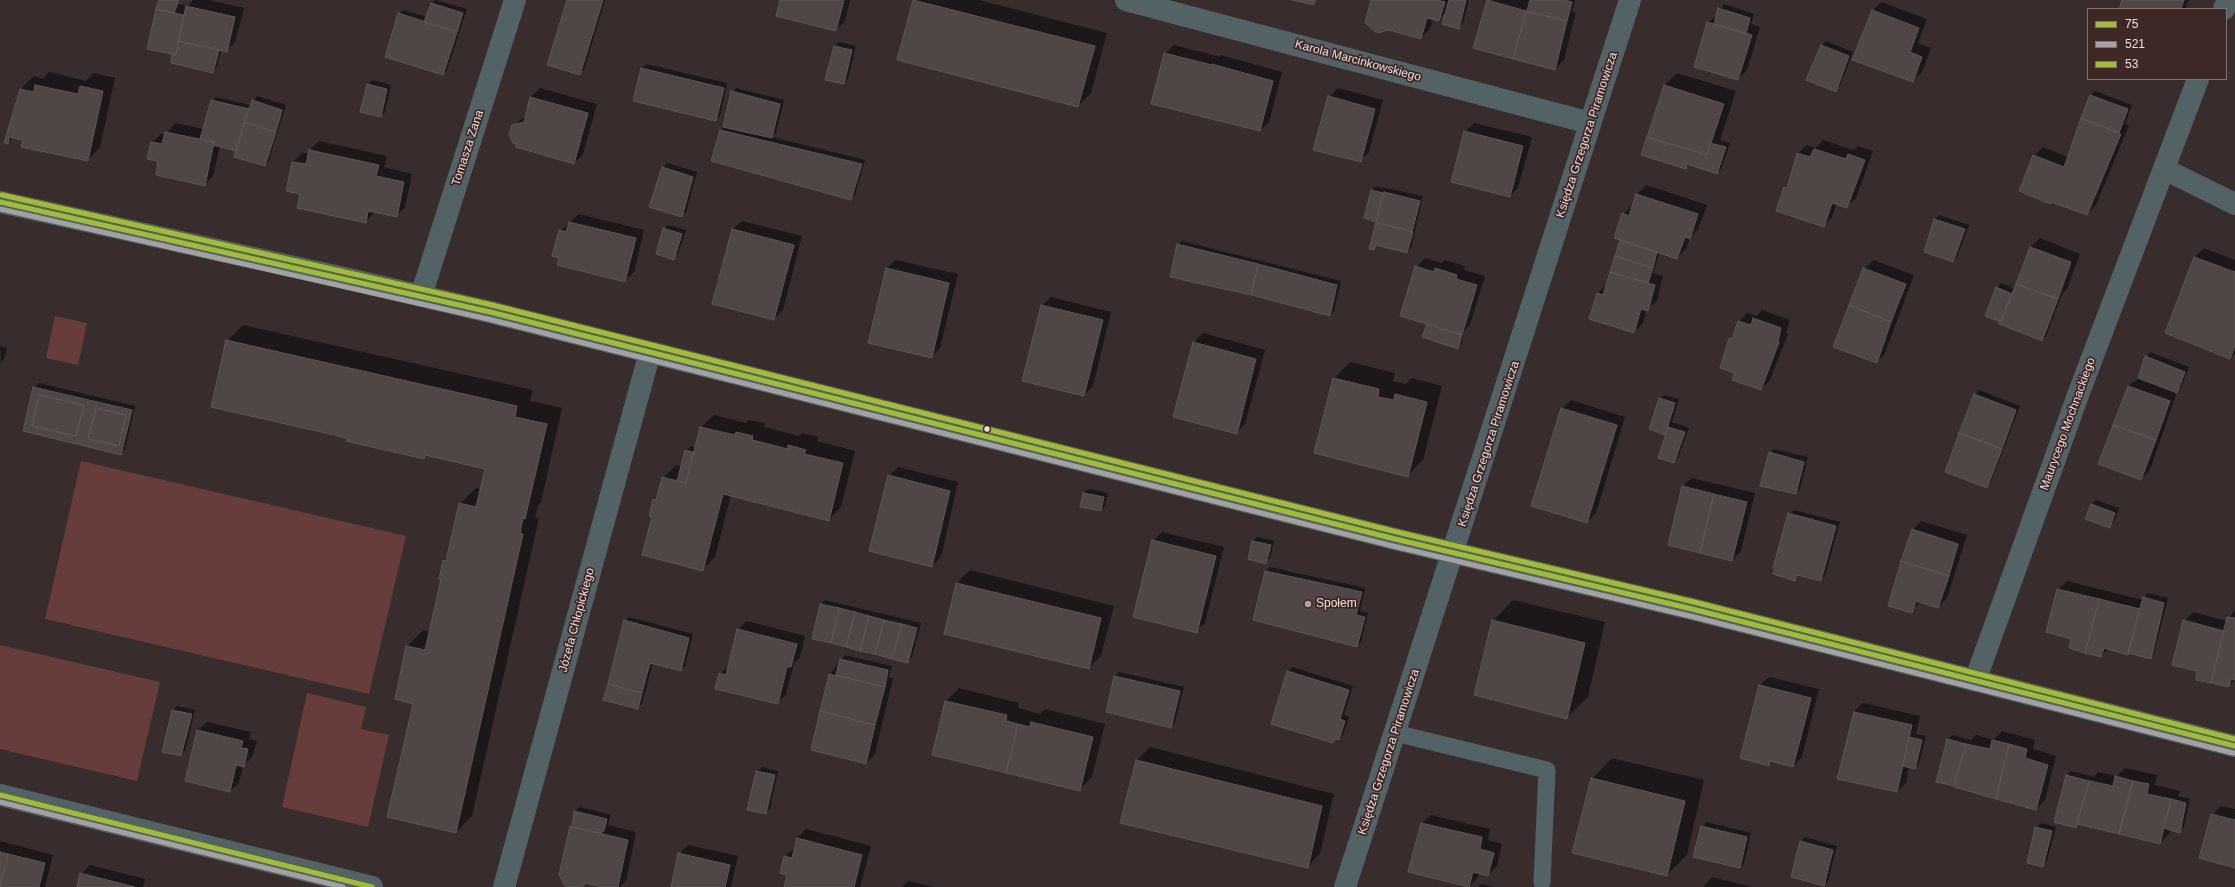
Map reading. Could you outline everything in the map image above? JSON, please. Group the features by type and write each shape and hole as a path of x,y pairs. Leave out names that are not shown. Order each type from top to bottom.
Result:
{"street":[{"name":"Tomasza Zana","path":"422,296 516,0"},
{"name":"Karola Marcinkowskiego","path":"1126,0 1590,123"},
{"name":"Księdza Grzegorza Piramowicza","path":"1345,887 1454,553 1630,0"},
{"name":"Maurycego Mochnackiego","path":"1975,681 2078,395 2198,80"},
{"path":"2164,169 2235,204"},
{"path":"0,202 422,296 1454,553 1692,609 2235,746"},
{"name":"Józefa Chłopickiego","path":"504,887 650,352"},
{"path":"0,795 372,887"}],"lane":[{"path":"1394,734 1548,770 1542,882"}],"shaded area":[{"path":"55,316 87,323 78,365 46,358"},
{"path":"81,461 406,536 369,694 45,619"},
{"path":"0,645 160,682 137,781 0,749"},
{"path":"307,693 366,707 361,729 389,735 368,827 282,807"}],"building":[{"path":"159,0 179,0 174,13 156,9"},
{"path":"567,0 603,0 580,75 547,65"},
{"path":"780,0 844,0 836,31 776,16"},
{"path":"913,0 1095,46 1078,107 897,60"},
{"path":"1292,0 1315,0 1314,5"},
{"path":"1371,0 1437,0 1445,2 1439,21 1427,18 1421,39 1389,30 1377,33 1365,23"},
{"path":"1449,0 1466,0 1459,29 1442,24"},
{"path":"1487,0 1526,11 1513,59 1473,48"},
{"path":"1530,0 1564,0 1572,2 1567,21 1527,11"},
{"path":"2122,0 2184,0 2181,8 2119,8"},
{"path":"431,3 463,13 457,32 424,22"},
{"path":"186,6 235,17 227,52 178,41"},
{"path":"1718,8 1750,18 1746,34 1714,24"},
{"path":"156,9 184,15 176,55 147,49"},
{"path":"1872,10 1919,28 1910,52 1922,57 1913,82 1852,60"},
{"path":"1526,11 1567,21 1555,70 1513,59"},
{"path":"398,13 457,32 443,75 385,57"},
{"path":"1707,22 1752,35 1738,80 1694,67"},
{"path":"178,41 219,50 213,73 171,63 172,54 176,55"},
{"path":"1821,45 1849,56 1836,92 1806,80"},
{"path":"834,46 852,50 844,84 825,80"},
{"path":"1164,53 1212,64 1273,81 1260,131 1151,104"},
{"path":"641,68 724,88 716,121 633,101"},
{"path":"367,84 387,89 381,117 360,112"},
{"path":"35,85 78,94 80,86 103,91 88,161 21,147 23,140 9,137 8,144 4,143 20,89 34,92"},
{"path":"1664,85 1724,104 1707,155 1647,137"},
{"path":"731,91 780,104 772,138 723,127"},
{"path":"2090,95 2128,109 2119,133 2081,118"},
{"path":"1328,96 1375,109 1361,162 1313,150"},
{"path":"530,97 588,113 574,164 516,147 516,144 513,143 509,135 512,125 524,122"},
{"path":"211,100 249,109 236,151 213,145 214,142 200,139"},
{"path":"252,100 282,110 276,132 244,122"},
{"path":"2081,118 2121,134 2087,215 2051,202 2050,204 2019,191 2033,155 2064,167"},
{"path":"244,122 276,132 265,166 234,157"},
{"path":"720,130 862,164 851,200 711,161"},
{"path":"1464,131 1523,146 1510,197 1451,182"},
{"path":"165,132 214,142 205,186 156,175 158,161 147,159 151,142 162,144"},
{"path":"1647,137 1707,155 1710,143 1726,147 1717,174 1687,164 1686,169 1641,155"},
{"path":"1814,149 1846,159 1848,154 1865,160 1847,208 1832,203 1824,227 1776,211 1784,187 1787,188 1797,153 1810,157"},
{"path":"309,150 379,165 376,176 404,182 397,217 368,211 366,223 297,208 300,194 286,191 292,162 306,164"},
{"path":"662,167 693,177 682,217 649,207"},
{"path":"1371,190 1383,193 1376,222 1364,218"},
{"path":"1384,192 1420,201 1412,232 1376,222"},
{"path":"1636,194 1698,214 1690,239 1685,237 1677,259 1614,238 1622,213 1629,216"},
{"path":"1934,219 1965,229 1953,262 1924,252"},
{"path":"569,222 636,238 625,282 557,265 559,258 552,256 559,230 566,232"},
{"path":"1376,222 1413,232 1407,253 1376,245 1374,250 1369,249"},
{"path":"663,228 682,234 674,260 656,254"},
{"path":"732,229 794,245 774,320 712,304"},
{"path":"1620,240 1657,252 1653,268 1615,256"},
{"path":"1177,244 1258,264 1251,295 1170,277"},
{"path":"2030,247 2071,262 2058,299 2016,284"},
{"path":"1615,256 1653,268 1648,283 1610,272"},
{"path":"2194,257 2235,272 2235,346 2230,359 2165,333"},
{"path":"1258,264 1337,285 1330,316 1251,295"},
{"path":"1415,266 1434,272 1435,268 1457,275 1456,279 1477,285 1462,335 1400,316"},
{"path":"886,268 949,283 932,358 868,343"},
{"path":"1863,268 1906,284 1891,322 1849,305"},
{"path":"1610,272 1655,285 1648,311 1641,309 1634,333 1589,319 1597,293 1603,295"},
{"path":"2016,284 2058,299 2042,341 1999,324"},
{"path":"1996,287 2012,294 2001,322 1985,316"},
{"path":"1041,305 1103,320 1084,396 1022,381"},
{"path":"1849,305 1891,322 1877,363 1833,347"},
{"path":"1753,318 1781,328 1779,342 1761,390 1732,380 1734,373 1720,368 1729,338 1732,339 1738,321 1751,325"},
{"path":"1427,324 1462,335 1458,349 1422,337"},
{"path":"226,340 517,406 515,417 547,424 525,519 523,518 520,533 523,534 456,833 387,817 413,704 395,699 406,646 425,650 441,579 439,579 443,560 446,561 459,503 476,507 485,469 425,455 424,459 346,441 347,438 211,407"},
{"path":"1193,342 1256,359 1237,434 1173,417"},
{"path":"2145,356 2185,372 2177,393 2138,378"},
{"path":"1333,378 1379,389 1378,397 1394,400 1395,394 1427,402 1408,477 1314,453"},
{"path":"2128,386 2170,401 2156,440 2113,425"},
{"path":"33,387 132,410 121,455 23,431","holes":["39,395 84,405 76,436 32,426","96,408 126,415 119,446 88,439"]},
{"path":"1974,394 2016,410 2002,449 1959,433"},
{"path":"39,395 84,405 76,436 32,426"},
{"path":"1659,398 1675,403 1665,435 1649,429"},
{"path":"96,408 126,415 119,446 88,439"},
{"path":"1561,408 1617,425 1587,523 1531,506"},
{"path":"2113,425 2156,440 2141,480 2098,464"},
{"path":"700,427 735,435 736,432 753,436 752,440 788,449 788,445 806,450 804,454 843,463 829,521 723,494 703,571 642,555 652,517 649,516 653,499 656,500 662,477 686,483"},
{"path":"1668,427 1685,432 1674,463 1658,458"},
{"path":"1959,433 2002,449 1987,488 1945,472"},
{"path":"685,450 693,452 686,483 677,481"},
{"path":"1769,452 1804,462 1796,494 1760,486"},
{"path":"888,475 950,491 932,567 869,551"},
{"path":"1682,486 1714,494 1700,553 1668,545"},
{"path":"1083,493 1104,497 1101,511 1080,507"},
{"path":"1714,494 1747,502 1732,561 1700,553"},
{"path":"2091,504 2115,513 2110,528 2085,519"},
{"path":"1788,513 1836,526 1821,581 1797,575 1795,581 1773,574 1775,569 1773,568"},
{"path":"1912,529 1958,544 1949,576 1901,561"},
{"path":"1152,540 1216,556 1197,633 1133,617"},
{"path":"1252,541 1271,545 1266,564 1248,559"},
{"path":"1901,561 1949,576 1938,608 1916,601 1912,613 1888,606"},
{"name":"Społem","path":"1265,571 1362,592 1356,615 1365,617 1357,647 1253,620"},
{"path":"956,583 1101,618 1089,669 944,634"},
{"path":"2057,589 2099,599 2085,653 2069,648 2071,639 2046,632"},
{"path":"2143,597 2164,603 2151,659 2128,653"},
{"path":"2099,599 2140,609 2128,655 2104,648 2101,657 2085,653"},
{"path":"820,604 839,608 831,643 812,639"},
{"path":"839,608 855,612 846,647 831,643"},
{"path":"855,612 869,616 860,651 846,647"},
{"path":"869,616 884,620 875,654 860,651"},
{"path":"2227,617 2235,618 2235,680 2231,679 2229,687 2211,683"},
{"path":"624,620 689,638 681,671 650,663 642,693 608,684"},
{"path":"884,620 902,624 892,659 875,654"},
{"path":"1492,620 1585,643 1567,719 1474,695"},
{"path":"2183,620 2224,631 2211,683 2196,680 2197,671 2172,665"},
{"path":"902,624 917,628 908,663 892,659"},
{"path":"737,629 797,644 791,667 787,667 778,704 715,689 719,673 726,675"},
{"path":"840,659 888,670 885,687 836,675"},
{"path":"1287,671 1349,690 1340,719 1345,721 1339,740 1334,739 1333,743 1271,724"},
{"path":"829,674 885,687 875,725 820,711"},
{"path":"1114,676 1180,691 1171,728 1106,712"},
{"path":"608,684 642,693 638,709 603,700"},
{"path":"1759,685 1811,698 1793,767 1770,761 1769,766 1740,758"},
{"path":"945,701 1007,715 1006,721 1018,724 1006,773 932,755"},
{"path":"172,710 192,714 181,756 162,752"},
{"path":"820,711 875,725 866,764 811,750"},
{"path":"1854,712 1912,725 1897,792 1837,779"},
{"path":"1031,722 1093,737 1080,791 1006,773 1018,724 1030,727"},
{"path":"197,730 243,741 241,748 248,749 244,767 236,765 230,792 185,781"},
{"path":"1909,737 1922,740 1915,769 1903,766"},
{"path":"1947,739 1966,744 1954,786 1936,782"},
{"path":"1992,740 2009,744 1996,799 1954,787 1966,744 1990,749"},
{"path":"2009,744 2027,749 2025,758 2048,765 2036,810 1996,799"},
{"path":"1136,760 1322,806 1308,868 1120,823"},
{"path":"756,771 775,775 766,814 747,810"},
{"path":"2066,775 2089,781 2076,828 2054,822"},
{"path":"2115,776 2133,781 2119,834 2077,824 2089,781 2113,786"},
{"path":"1591,778 1685,801 1667,876 1572,853"},
{"path":"2133,781 2149,784 2147,794 2171,799 2160,844 2119,834"},
{"path":"2171,799 2186,803 2180,833 2164,828"},
{"path":"574,811 607,819 604,831 599,833 572,827"},
{"path":"2211,814 2235,820 2235,868 2199,858"},
{"path":"1421,823 1482,837 1480,849 1494,853 1488,876 1473,872 1469,887 1408,872"},
{"path":"570,826 628,840 618,887 602,887 586,883 582,887 565,886 559,875"},
{"path":"1701,826 1747,837 1740,868 1693,857"},
{"path":"2035,827 2052,831 2043,867 2027,863"},
{"path":"797,838 862,855 854,887 784,887 787,875 780,873 784,856 792,858"},
{"path":"1800,841 1833,850 1824,886 1791,877"},
{"path":"0,852 8,854 0,886"},
{"path":"678,853 730,865 725,887 671,887"},
{"path":"8,854 45,863 39,887 0,887"},
{"path":"80,873 135,887 77,887"}],"transit line":[{"name":"53","path":"2,195 492,305 1397,532 1694,602 2235,739"},
{"name":"75","path":"0,202 490,312 1395,539 1692,609 2235,746"},
{"name":"521","path":"0,209 488,319 1393,546 1690,616 2233,753"},
{"name":"75","path":"0,795 372,887"},
{"name":"521","path":"0,802 343,887"}],"place":[{"name":"Społem","path":"1308,604"}]}
